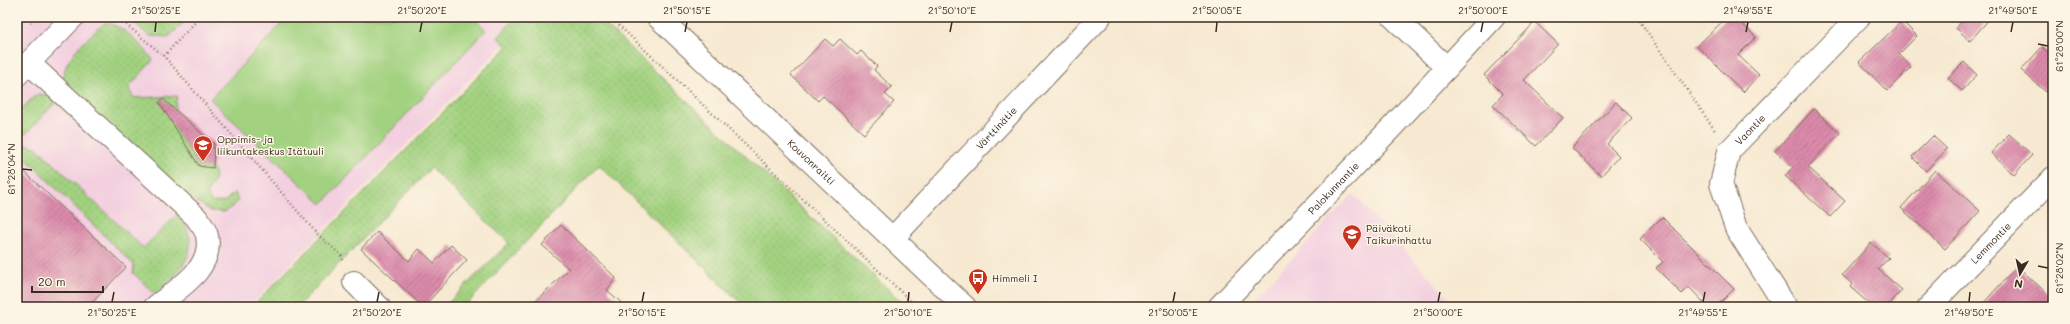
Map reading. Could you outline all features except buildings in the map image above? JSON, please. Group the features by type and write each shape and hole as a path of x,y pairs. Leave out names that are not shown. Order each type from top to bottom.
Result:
{"street":[{"path":"73,17 23,69 196,217 207,235 207,253 199,271 155,307"},
{"name":"Kouvonraitti","path":"658,17 965,307"},
{"name":"Värttinätie","path":"893,238 1100,17"},
{"path":"1393,17 1447,68"},
{"name":"Palokunnantie","path":"1219,307 1494,17"},
{"name":"Vaontie","path":"1786,307 1736,228 1721,184 1729,151 1859,17"},
{"name":"Lemmontie","path":"1929,307 2053,178"},
{"path":"354,282 379,307"}],"path":[{"path":"117,17 164,56 318,235 341,255 354,282"},
{"path":"164,56 200,17"},
{"path":"610,17 917,307"},
{"path":"1637,17 1729,151"}],"shaded area":[{"name":"Oppimis- ja liikuntakeskus Itätuuli","path":"17,17 530,17 249,307 17,307"},
{"name":"Päiväkoti Taikurinhattu","path":"1353,194 1457,307 1246,307"}],"green space":[{"path":"127,17 189,17 169,37 150,36"},
{"path":"288,17 472,17 486,30 322,204 210,99"},
{"path":"515,17 597,17 907,307 745,307 599,165 464,307 444,307 509,243 431,168 297,307 252,307 507,47 498,38"},
{"path":"104,23 118,27 132,36 153,60 130,86 129,90 134,98 177,96 173,125 199,166 213,168 215,179 207,193 211,202 224,202 235,192 238,202 225,212 211,211 164,181 63,82 64,73 71,56"},
{"path":"37,94 49,95 56,102 26,134 17,131 17,113"},
{"path":"20,143 36,147 143,248 177,215 186,227 190,238 190,248 187,258 174,277 156,295 133,273 134,265 17,150 17,146"}],"place":[{"name":"Oppimis- ja liikuntakeskus Itätuuli","path":"203,162"},
{"name":"Päiväkoti Taikurinhattu","path":"1352,251"},
{"name":"Himmeli I","path":"978,295"}]}
